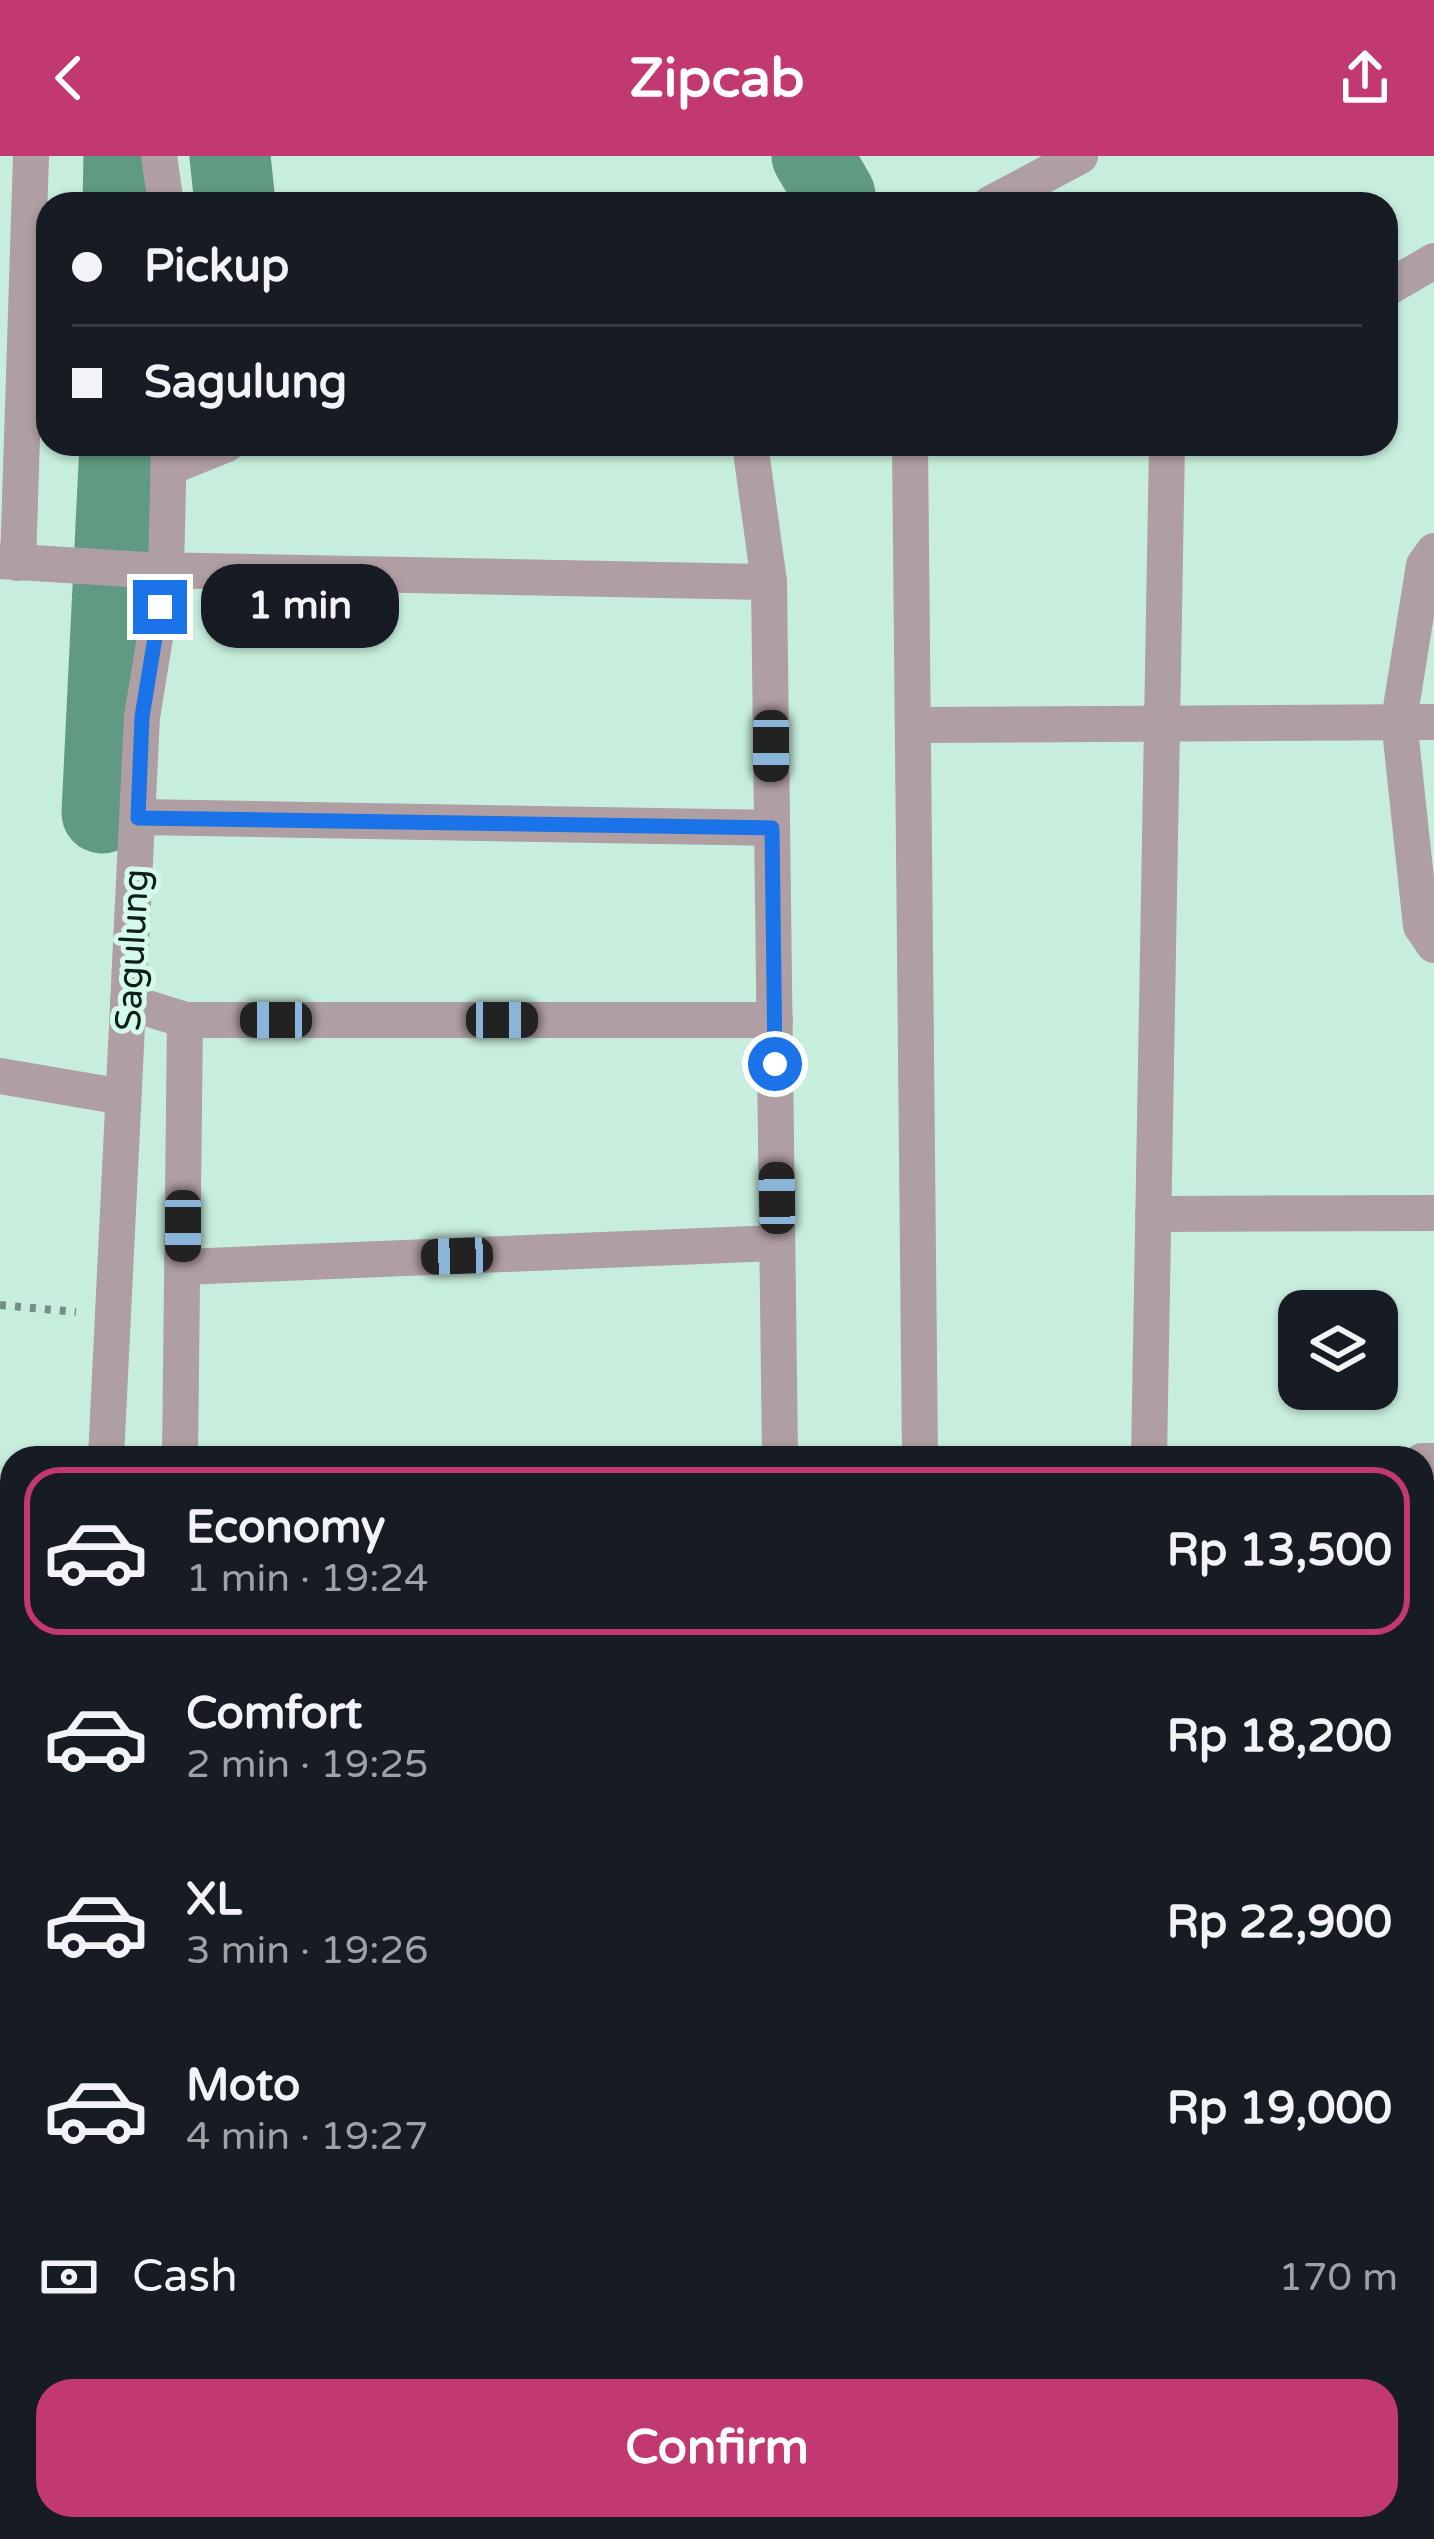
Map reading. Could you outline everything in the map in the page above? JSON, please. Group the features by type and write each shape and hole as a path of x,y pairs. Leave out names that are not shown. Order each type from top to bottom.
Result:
{"street":[{"path":"31,156 12,350 9,562 157,570 769,582"},
{"path":"159,156 164,192"},
{"path":"1012,192 1080,156"},
{"path":"1398,282 1434,260"},
{"name":"Sagulung","path":"107,1446 142,717 169,456"},
{"path":"752,456 769,582 780,1446"},
{"path":"910,456 920,1446"},
{"path":"1149,1446 1167,456"},
{"path":"1434,551 1424,565 1417,721 1421,926 1434,944"},
{"path":"913,725 1417,721"},
{"path":"138,818 772,828"},
{"path":"128,1002 185,1020 775,1020"},
{"path":"180,1446 185,1020"},
{"path":"0,1076 124,1097"},
{"path":"1153,1214 1434,1213"},
{"path":"183,1268 777,1243"}],"path":[{"path":"0,1305 113,1316"}],"waterway":[{"path":"123,192 124,156"},
{"path":"230,156 234,192"},
{"path":"812,156 833,192"},
{"path":"102,813 119,456"}],"route":[{"path":"160,607 142,717 138,818 772,828 775,1064"}]}
